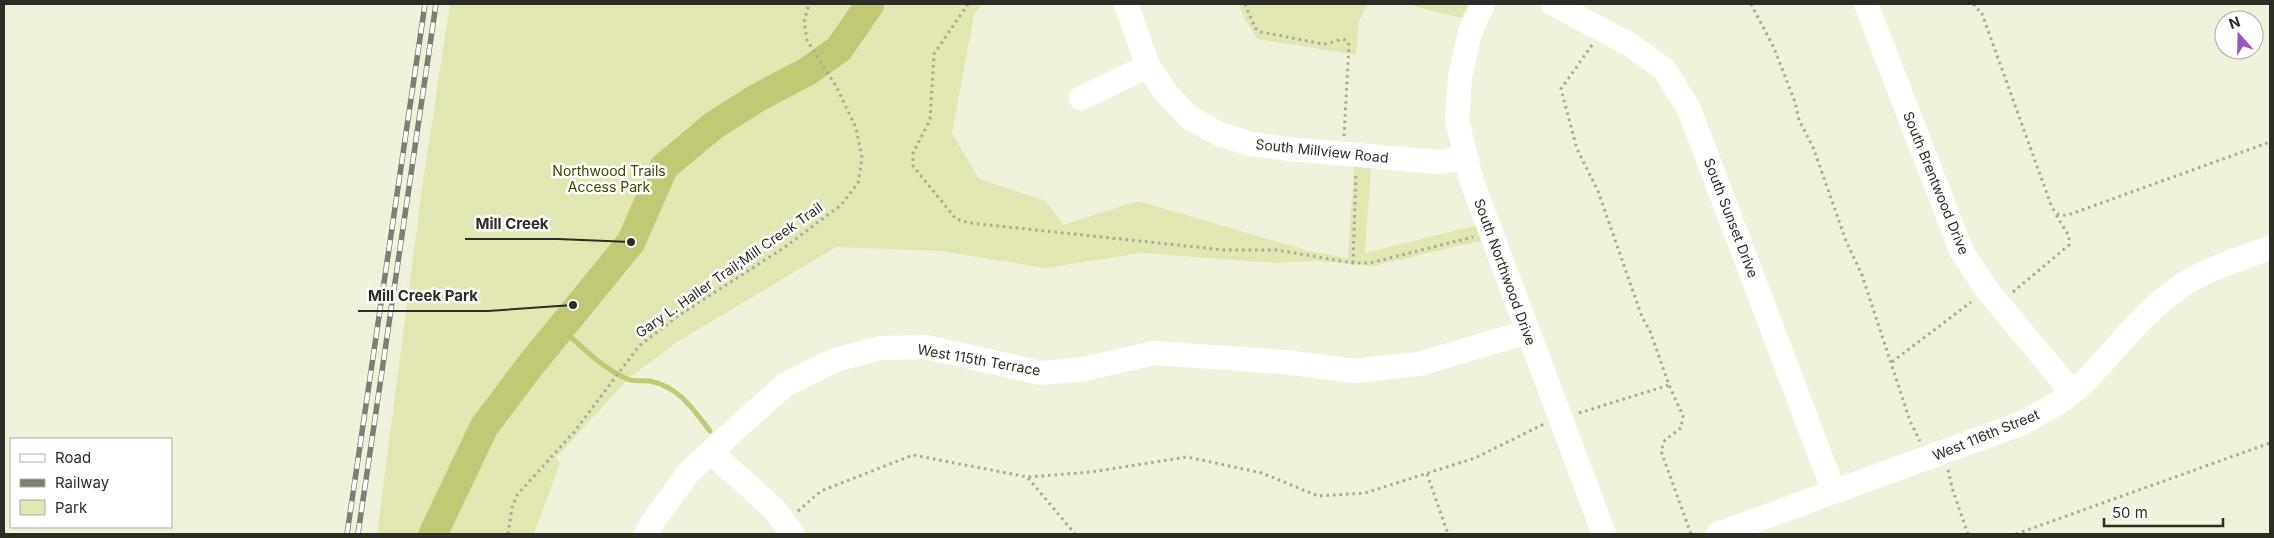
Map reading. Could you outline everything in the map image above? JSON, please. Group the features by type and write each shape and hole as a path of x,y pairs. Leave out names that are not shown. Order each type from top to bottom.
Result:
{"street":[{"name":"South Millview Road","path":"1126,4 1148,66 1166,93 1189,117 1219,134 1251,144 1352,155 1437,162 1466,158"},
{"name":"South Northwood Drive","path":"1484,4 1470,32 1460,77 1457,121 1472,182 1604,534"},
{"name":"South Sunset Drive","path":"1553,4 1629,44 1664,69 1689,109 1834,492"},
{"name":"South Brentwood Drive","path":"1866,4 1962,252 1987,290 2072,392"},
{"path":"1081,98 1148,66"},
{"name":"West 116th Street","path":"1718,534 1935,456 2020,424 2048,410 2072,392 2150,311 2173,292 2213,269 2270,248"},
{"name":"West 115th Terrace","path":"646,534 689,472 785,386 835,360 880,348 926,347 1041,373 1084,369 1154,353 1285,362 1354,371 1420,364 1527,332"},
{"path":"711,452 775,510 789,529"}],"path":[{"name":"Gary L. Haller Trail;Mill Creek Trail","path":"508,534 512,508 517,495 574,432 639,346 654,332 785,247 841,204 850,196 858,183 861,172 860,143 849,109 807,40 804,22 809,4"},
{"path":"968,4 934,54 930,120 913,153 913,166 956,219 970,223 1224,250 1277,250 1353,263 1370,263 1452,241 1491,234"},
{"path":"1245,4 1256,28 1261,32 1323,44 1332,44 1341,38 1346,40 1349,46 1344,135 1345,142 1358,165 1353,263"},
{"path":"1751,4 1774,48 1795,102 1799,120 1813,148 1846,241 1862,275 1914,432 1926,448 1944,463 1949,472 1953,491 1968,534"},
{"path":"1974,4 1975,8 1981,11 2050,205 2055,213 2060,216 2068,215 2270,142"},
{"path":"1602,30 1561,89 1576,149 1598,190 1642,317 1650,331 1669,385 1683,416 1681,428 1664,440 1661,451 1691,534"},
{"path":"789,529 795,513 821,491 913,455 1028,477 1091,472 1187,457 1262,473 1318,496 1365,493 1475,458 1531,429 1669,385"},
{"path":"2016,534 2270,443"},
{"path":"1427,474 1448,534"},
{"path":"1028,477 1075,534"}],"green space":[{"name":"Northwood Trails Access Park","path":"450,4 982,4 974,15 952,133 979,179 1046,201 1063,225 1138,201 1309,251 1348,258 1354,165 1371,166 1365,253 1478,225 1484,240 1374,266 1318,261 1277,263 1141,253 1045,268 941,251 836,247 677,342 628,379 556,458 560,463 534,534 377,534 423,181"},
{"path":"1239,4 1368,4 1359,21 1356,55 1257,39 1242,14"},
{"path":"1405,4 1469,4 1461,18"}],"waterway":[{"path":"433,534 484,427 529,367 631,242 664,167 713,126 757,98 808,71 839,49 870,4"},
{"path":"561,328 609,369 630,380 650,381 669,388 691,407 710,431"}],"railway":[{"path":"347,534 425,4"},
{"path":"358,534 436,4"}],"place":[{"name":"Mill Creek","path":"631,242"},
{"name":"Mill Creek Park","path":"573,305"}]}
